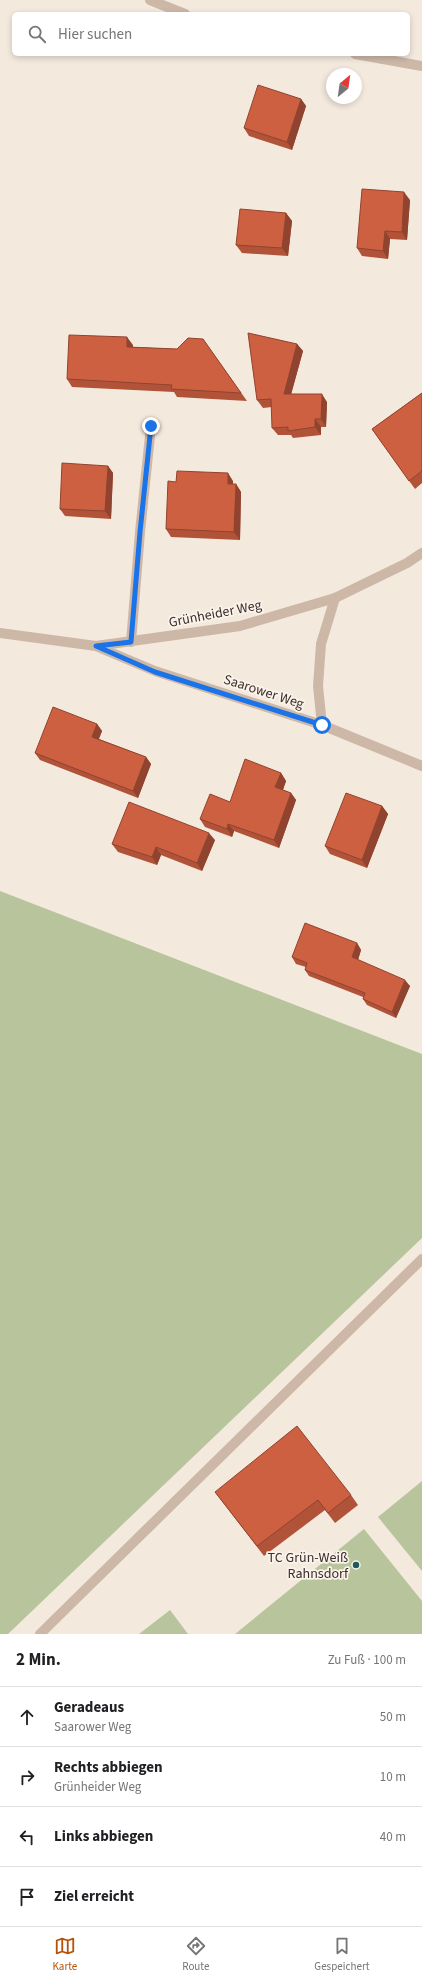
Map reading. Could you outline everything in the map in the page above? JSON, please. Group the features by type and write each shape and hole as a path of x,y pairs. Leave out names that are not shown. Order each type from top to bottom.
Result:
{"street":[{"path":"150,0 180,12"},
{"path":"366,56 422,66"},
{"path":"131,642 151,426"},
{"name":"Grünheider Weg","path":"0,633 96,646 240,626 335,598 407,563 422,553"},
{"path":"322,725 318,686 321,644 335,598"},
{"name":"Saarower Weg","path":"96,646 155,672 322,725 422,766"},
{"path":"40,1634 422,1259"}],"green space":[{"path":"0,891 422,1054 422,1238 8,1634 0,1634"},
{"path":"422,1481 422,1571 378,1517"},
{"name":"TC Grün-Weiß Rahnsdorf","path":"364,1529 422,1601 422,1634 235,1634"},
{"path":"170,1610 188,1634 139,1634"}],"building":[{"path":"258,85 301,99 287,142 244,128"},
{"path":"362,189 404,192 402,232 385,231 383,251 357,248"},
{"path":"240,209 286,213 282,248 236,245"},
{"path":"248,333 297,344 284,394 322,394 321,419 315,419 315,427 288,431 288,427 272,428 271,399 257,400"},
{"path":"69,335 127,337 127,347 177,349 188,338 203,339 241,393 171,389 172,385 67,379"},
{"path":"422,393 422,471 409,481 372,429"},
{"path":"62,463 108,466 105,511 60,509"},
{"path":"177,471 228,473 228,484 236,484 234,532 166,529 168,481 176,482"},
{"path":"53,707 97,724 92,737 146,757 133,791 35,753"},
{"path":"245,759 281,773 275,787 291,793 274,840 228,824 227,829 200,819 210,794 230,802"},
{"path":"346,793 382,806 362,860 325,846"},
{"path":"129,802 209,833 197,863 156,847 152,857 112,844"},
{"path":"305,923 357,943 352,957 405,980 392,1012 363,999 365,993 305,970 307,963 292,957"},
{"path":"297,1426 351,1495 328,1513 318,1500 257,1546 215,1492"}],"place":[{"name":"TC Grün-Weiß Rahnsdorf","path":"356,1565"}],"route":[{"path":"151,426 131,642 96,646 155,672 322,725"}]}
